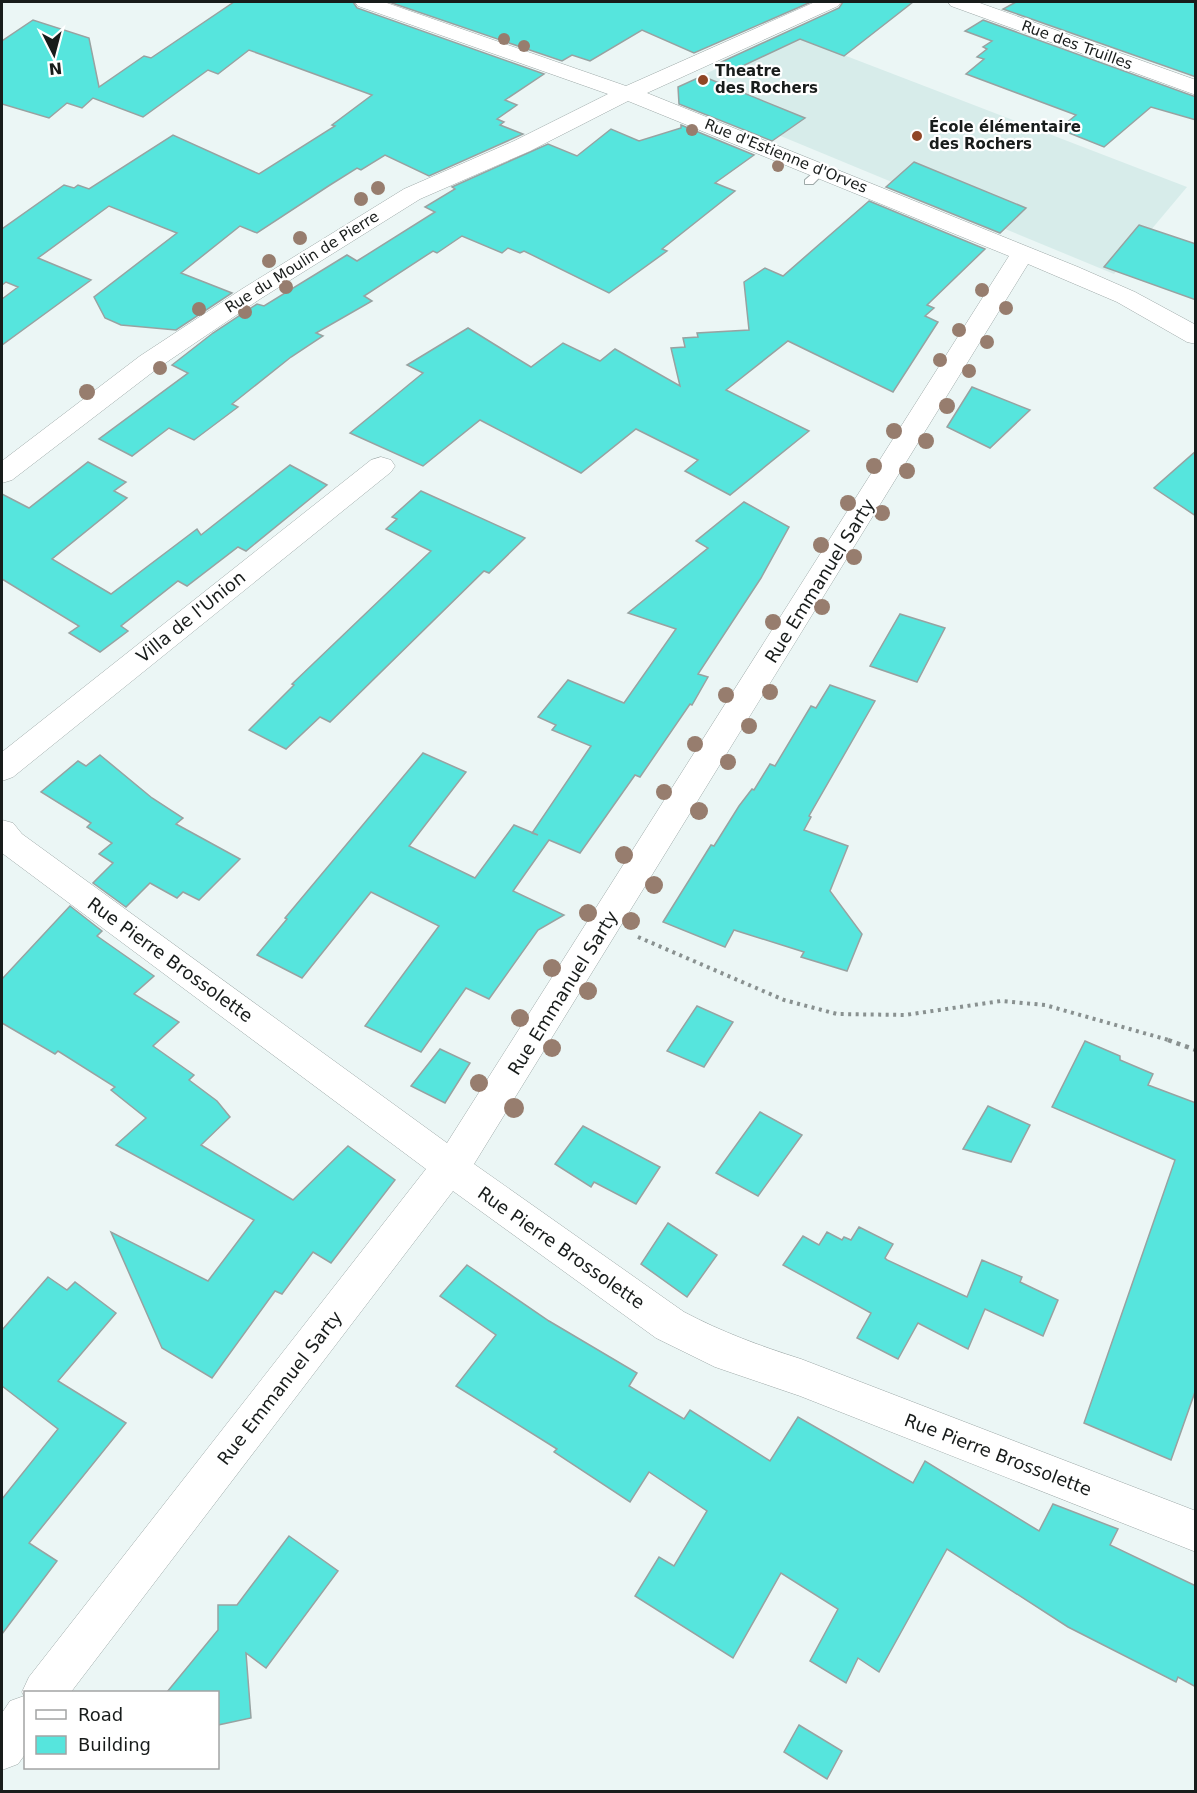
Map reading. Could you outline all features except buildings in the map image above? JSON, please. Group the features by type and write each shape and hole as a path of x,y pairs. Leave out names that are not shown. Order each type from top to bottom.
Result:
{"street":[{"name":"Rue d'Estienne d'Orves","path":"365,2 628,93 815,176 1023,253 1126,297 1196,336"},
{"name":"Rue du Moulin de Pierre","path":"2,474 149,362 368,220 428,186 452,178 628,93 831,2"},
{"name":"Rue des Truilles","path":"958,2 1196,88"},
{"name":"Rue Emmanuel Sarty","path":"45,1691 451,1167 483,1121 1023,253"},
{"name":"Villa de l'Union","path":"2,769 381,466"},
{"name":"Rue Pierre Brossolette","path":"2,832 11,843 451,1167 478,1190 670,1325 729,1354 801,1377 1196,1532"},
{"path":"2,1748 24,1720"}],"path":[{"path":"638,937 784,1000 837,1014 905,1015 1001,1001 1046,1005 1138,1034 1167,1039 1196,1050"}],"shaded area":[{"name":"École élémentaire des Rochers","path":"789,34 1187,187 1114,274 679,94 678,87"}],"place":[{"name":"Theatre des Rochers","path":"703,80"},
{"name":"École élémentaire des Rochers","path":"917,136"}]}
